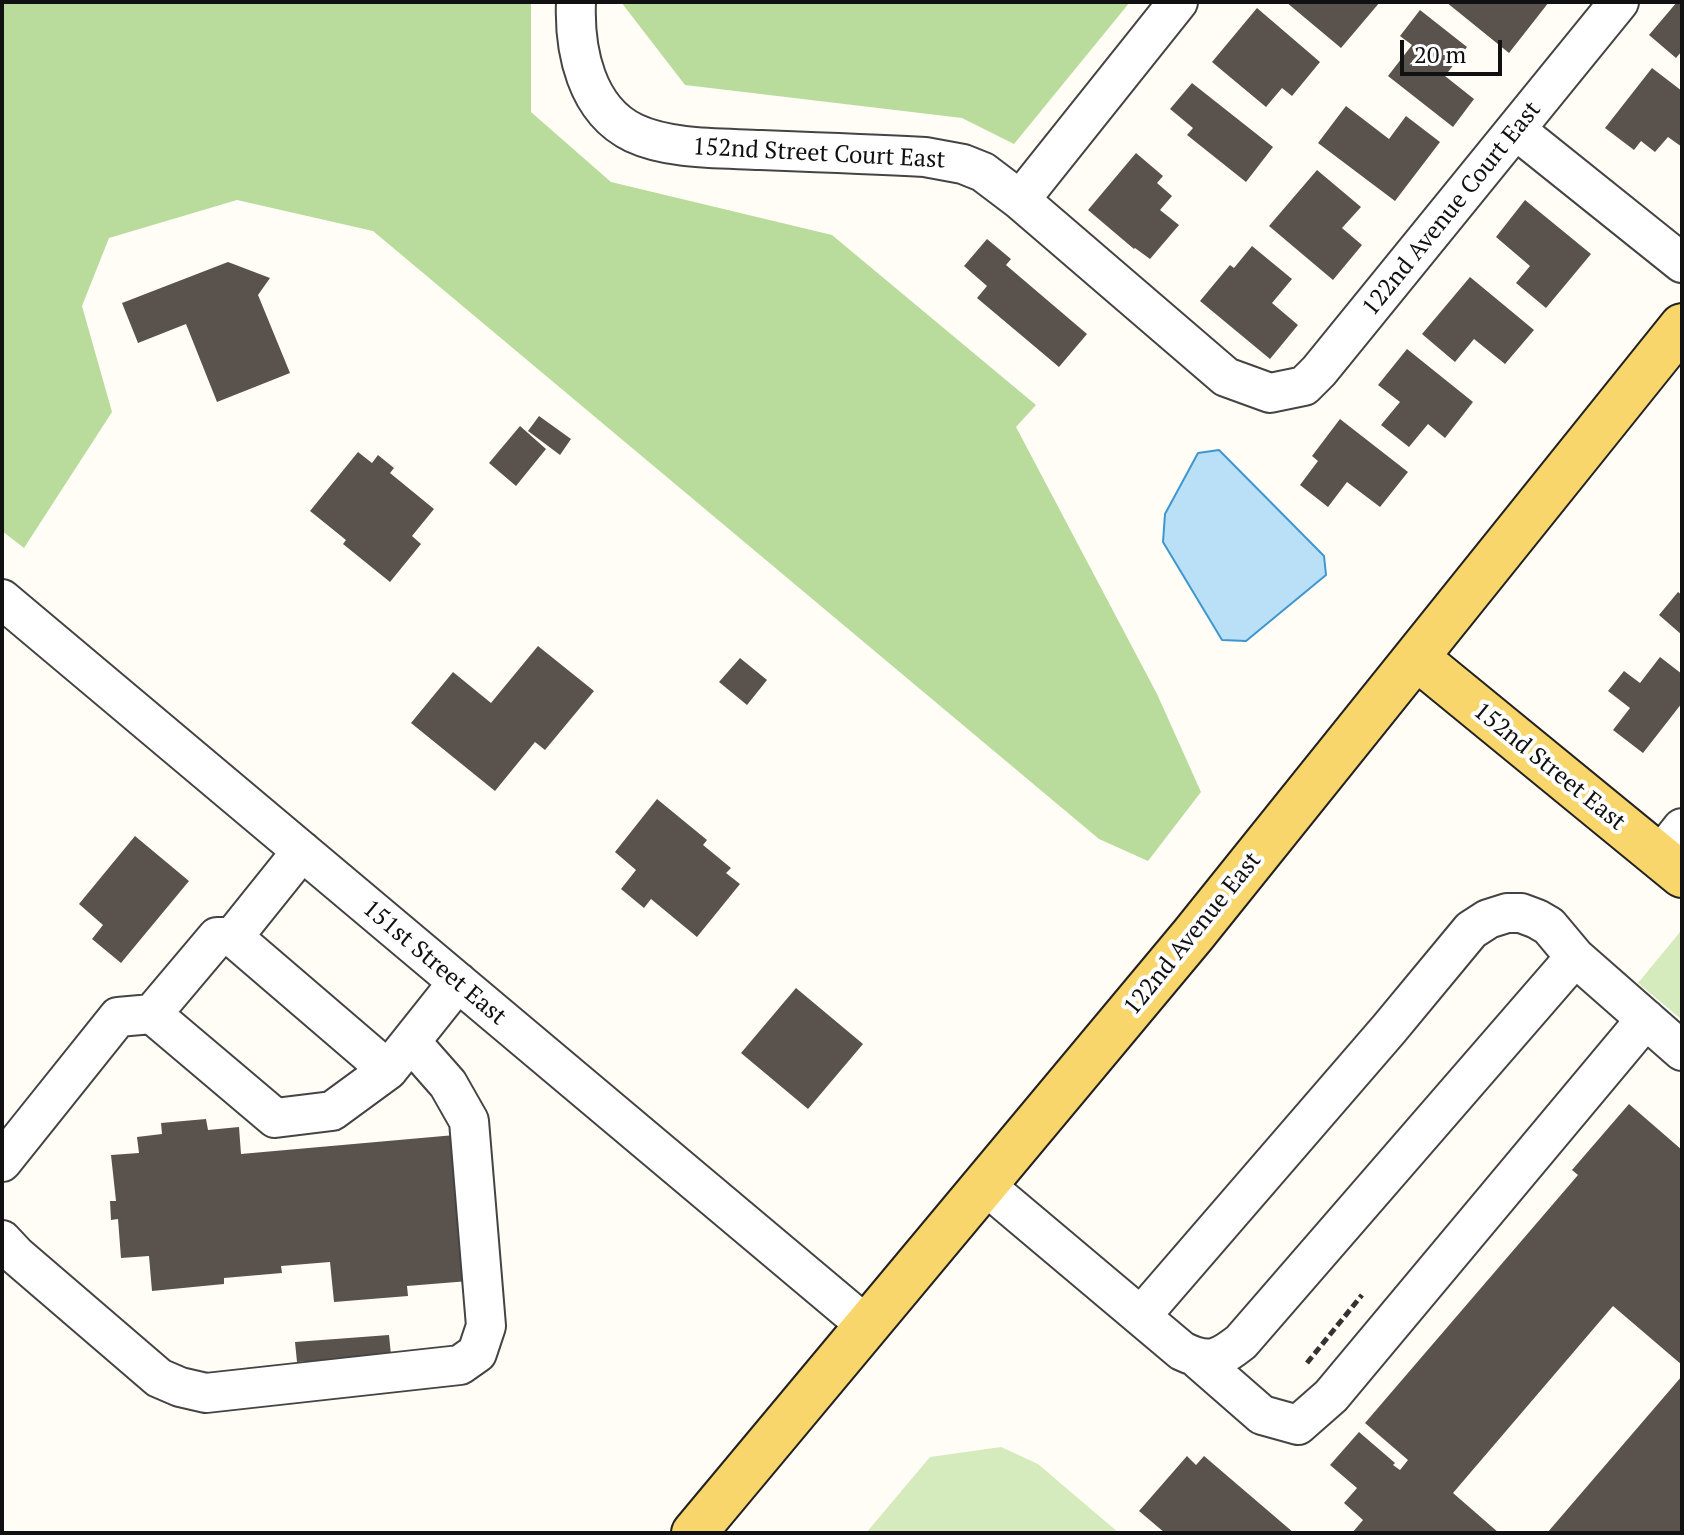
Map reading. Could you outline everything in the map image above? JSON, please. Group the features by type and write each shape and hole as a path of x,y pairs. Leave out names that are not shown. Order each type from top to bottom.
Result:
{"main road":[{"name":"122nd Avenue East","path":"694,1533 986,1186 1417,658 1682,326"},
{"name":"152nd Street East","path":"1417,658 1674,853"}],"street":[{"name":"152nd Street Court East","path":"576,2 583,69 593,95 614,118 634,133 686,147 938,159 983,172 1020,200 1226,377 1270,393"},
{"path":"1020,200 1178,2"},
{"name":"122nd Avenue Court East","path":"1270,393 1304,386 1319,371 1619,2"},
{"path":"1516,130 1682,263"},
{"name":"151st Street East","path":"2,599 867,1326"},
{"path":"233,937 302,851"},
{"path":"1141,1316 1471,930 1488,919 1507,913 1521,913 1549,926 1575,957 1682,1051"},
{"path":"2,1162 118,1017 152,1014 217,937 233,937 399,1056 448,1084 469,1121 486,1326 477,1353 460,1365 206,1393 159,1378 2,1240"},
{"path":"1199,1360 1222,1358 1241,1342 1575,957"},
{"path":"152,1014 275,1118 332,1111 399,1056 458,982"},
{"path":"986,1186 1262,1415 1298,1425 1331,1396 1646,1019"}],"path":[{"path":"1298,1374 1362,1295"}],"green space":[{"path":"2,2 531,2 531,112 611,182 832,235 1036,405 1016,427 1157,694 1201,792 1148,861 1099,839 373,231 237,200 109,238 82,306 112,412 24,548 2,531"},
{"path":"621,2 1130,2 1014,144 962,118 685,85"},
{"path":"1682,933 1682,1020 1638,983"},
{"path":"1001,1447 1038,1464 1119,1533 866,1533 930,1457"}],"water":[{"path":"1219,450 1324,556 1326,575 1246,641 1222,640 1163,542 1165,514 1198,453"}],"building":[{"path":"1286,2 1380,2 1341,48"},
{"path":"1446,2 1549,2 1509,53"},
{"path":"1677,2 1682,2 1682,51 1676,58 1649,35"},
{"path":"1257,8 1320,62 1292,96 1282,88 1266,107 1212,62"},
{"path":"1420,10 1467,47 1445,76 1474,99 1453,127 1388,76 1412,45 1400,36"},
{"path":"1652,68 1682,91 1682,147 1668,137 1655,152 1641,141 1634,150 1605,128"},
{"path":"1192,83 1273,147 1246,182 1187,135 1193,128 1170,109"},
{"path":"1346,106 1389,139 1406,116 1440,142 1395,201 1318,143"},
{"path":"1136,153 1163,176 1157,183 1172,196 1160,210 1179,225 1150,259 1088,210"},
{"path":"1317,170 1361,207 1342,228 1362,245 1333,280 1269,226"},
{"path":"1525,200 1591,254 1546,308 1516,283 1530,266 1496,237"},
{"path":"987,239 1011,259 1006,265 1087,334 1059,367 977,298 987,286 964,266"},
{"path":"1252,246 1292,279 1272,303 1298,325 1270,359 1200,301 1230,265 1234,268"},
{"path":"228,262 270,278 258,295 290,373 217,402 186,324 138,343 122,303"},
{"path":"1470,277 1534,330 1505,364 1474,339 1455,362 1422,334"},
{"path":"1407,349 1473,402 1445,438 1428,424 1409,447 1381,425 1400,402 1378,385"},
{"path":"539,416 571,439 560,455 528,431"},
{"path":"1340,419 1408,472 1380,507 1347,482 1328,507 1300,485 1318,461 1312,456"},
{"path":"520,426 546,449 516,486 489,463"},
{"path":"358,452 372,463 378,455 394,468 390,473 434,509 412,536 421,544 390,582 343,544 346,540 310,511"},
{"path":"1678,592 1682,595 1682,635 1659,615"},
{"path":"538,646 594,691 545,750 535,742 495,791 411,723 453,672 491,703"},
{"path":"1660,657 1682,674 1682,703 1643,753 1613,730 1630,708 1608,691 1624,671 1640,683"},
{"path":"740,658 767,680 747,705 719,682"},
{"path":"657,799 707,840 703,845 731,868 726,873 740,884 697,937 651,899 644,908 621,889 636,870 615,852"},
{"path":"135,836 189,881 121,963 92,939 103,925 79,904"},
{"path":"796,988 863,1044 808,1109 741,1053"},
{"path":"1629,1104 1682,1150 1682,1365 1613,1306 1453,1493 1499,1533 1352,1533 1363,1520 1344,1503 1357,1488 1330,1465 1359,1432 1400,1470 1408,1460 1365,1423 1578,1175 1572,1170"},
{"path":"206,1119 208,1130 239,1127 241,1154 455,1135 469,1281 407,1286 408,1296 334,1302 330,1262 281,1266 282,1273 224,1278 224,1284 152,1291 149,1256 121,1258 118,1219 111,1220 110,1201 116,1201 111,1155 139,1153 137,1137 162,1134 161,1123"},
{"path":"389,1335 391,1355 297,1362 295,1342"},
{"path":"1682,1376 1682,1533 1547,1533"},
{"path":"1187,1456 1196,1465 1204,1456 1294,1533 1165,1533 1139,1511"}]}
